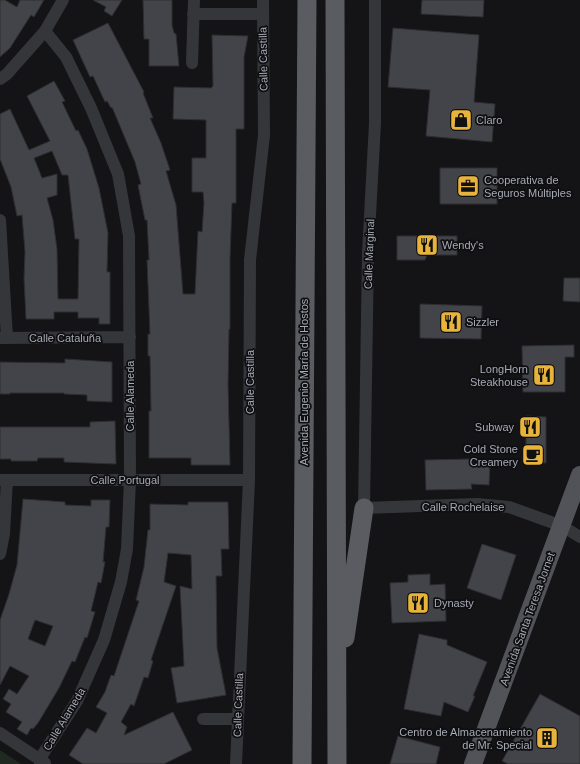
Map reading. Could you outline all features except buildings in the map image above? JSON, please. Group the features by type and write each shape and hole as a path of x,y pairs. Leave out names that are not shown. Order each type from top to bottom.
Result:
{"highway":[{"name":"Avenida Eugenio María de Hostos","path":"302,764 307,0"},
{"path":"335,0 337,764"},
{"path":"336,700 364,508"}],"main road":[{"name":"Avenida Santa Teresa Jornet","path":"473,764 580,475"}],"street":[{"path":"0,79 7,74 45,31 63,0"},
{"path":"192,63 194,0"},
{"name":"Calle Castilla","path":"236,764 249,480 250,260 264,135 263,0"},
{"name":"Calle Marginal","path":"364,508 368,253 375,123 375,0"},
{"path":"194,14 263,14"},
{"name":"Calle Alameda","path":"43,762 77,701 107,633 121,582 127,549 130,480 128,236 118,174 91,108 66,57 45,31"},
{"path":"0,220 3,338"},
{"name":"Calle Cataluña","path":"3,338 130,337"},
{"path":"0,554 4,534 4,480"},
{"name":"Calle Portugal","path":"4,480 249,480"},
{"name":"Calle Rochelaise","path":"364,508 477,504 509,507 562,526 580,537"},
{"path":"203,719 237,719"},
{"path":"0,733 43,762"}],"shaded area":[{"path":"0,750 21,764 0,764"}],"place":[{"name":"Claro","path":"461,120"},
{"name":"Cooperativa de Seguros Múltiples","path":"468,186"},
{"name":"Wendy's","path":"427,245"},
{"name":"Sizzler","path":"451,322"},
{"name":"LongHorn Steakhouse","path":"544,375"},
{"name":"Subway","path":"530,427"},
{"name":"Cold Stone Creamery","path":"533,455"},
{"name":"Dynasty","path":"418,603"},
{"name":"Centro de Almacenamiento de Mr. Special","path":"547,738"}]}
